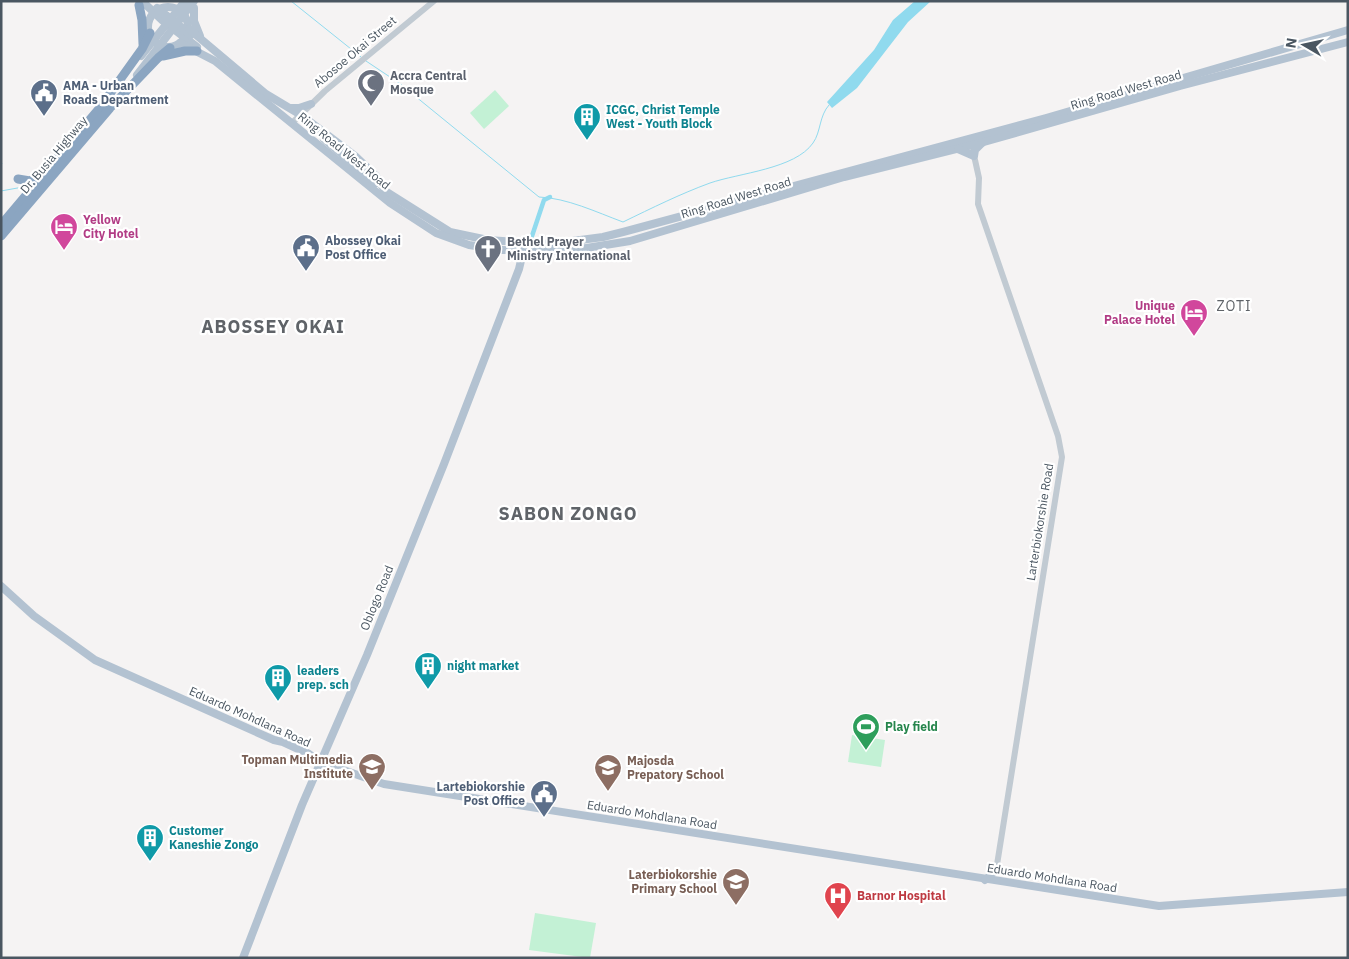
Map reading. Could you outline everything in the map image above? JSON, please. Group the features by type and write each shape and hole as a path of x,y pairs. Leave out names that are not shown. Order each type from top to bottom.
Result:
{"highway":[{"path":"139,2 143,32 142,49"},
{"name":"Dr. Busia Highway","path":"3,231 30,197 41,190 112,99 150,33"},
{"name":"Dr. Busia Highway","path":"3,231 50,167 112,99 170,48"},
{"path":"158,58 180,52 196,51"},
{"path":"18,179 30,181 50,167"}],"main road":[{"path":"149,1 166,8"},
{"path":"112,99 134,65 185,1"},
{"path":"139,2 182,13 189,26"},
{"path":"139,2 149,23 150,33 156,43 170,48 180,43 189,26 195,4"},
{"path":"112,99 141,70 195,4"},
{"path":"195,4 196,29 205,44"},
{"path":"149,23 154,12 166,8"},
{"name":"Ring Road West Road","path":"166,8 262,88 377,187 410,218 440,235 469,245 503,250 603,237 969,142 1008,128 1348,30"},
{"name":"Ring Road West Road","path":"189,26 205,44 266,94 301,114 376,176 377,187"},
{"path":"1332,34 1336,45"},
{"name":"Ring Road West Road","path":"180,43 215,61 292,123 377,187 432,223 458,235 541,251 568,251 616,244 844,177 958,149 969,142 984,142 1180,86 1348,42"},
{"path":"289,108 299,108 311,104 309,114 313,123"},
{"path":"958,149 974,156 979,145 984,142"},
{"name":"Oblogo Road","path":"243,958 320,762 429,501 519,269 524,247"},
{"path":"503,250 514,256 519,269"},
{"path":"519,269 528,256 541,251"},
{"name":"Eduardo Mohdlana Road","path":"1,586 34,616 94,660 274,740 283,742 309,754 320,762 384,784 985,880 998,877 1166,907 1348,892"},
{"path":"985,880 992,875 998,877"}],"street":[{"name":"Abosoe Okai Street","path":"292,123 311,104 434,1"},
{"name":"Larterbiokorshie Road","path":"969,142 979,178 977,199 1058,436 1062,457 1003,833 998,877"}],"green space":[{"path":"495,90 509,106 484,129 470,113"},
{"name":"Play field","path":"852,735 885,740 881,767 848,762"},
{"path":"535,913 596,923 590,958 529,950"}],"water":[{"path":"915,1 931,1 908,22 857,88 832,108 827,102 874,50 893,20"}],"waterway":[{"path":"291,1 361,57"},
{"path":"366,61 399,83 539,197 571,203 623,222 677,196 710,183 766,169 793,159 805,152 816,139 823,114 829,105"},
{"path":"1,191 23,187"},
{"path":"532,236 544,200 550,197"}],"place":[{"name":"Accra Central Mosque","path":"371,107"},
{"name":"AMA - Urban Roads Department","path":"44,117"},
{"name":"ICGC, Christ Temple West - Youth Block","path":"587,141"},
{"name":"Yellow City Hotel","path":"64,251"},
{"name":"Abossey Okai Post Office","path":"306,272"},
{"name":"Bethel Prayer Ministry International","path":"488,273"},
{"name":"Unique Palace Hotel","path":"1194,337"},
{"name":"night market","path":"428,690"},
{"name":"leaders prep. sch","path":"278,702"},
{"name":"Play field","path":"866,751"},
{"name":"Topman Multimedia Institute","path":"372,791"},
{"name":"Majosda Prepatory School","path":"608,792"},
{"name":"Lartebiokorshie Post Office","path":"544,818"},
{"name":"Customer Kaneshie Zongo","path":"150,862"},
{"name":"Laterbiokorshie Primary School","path":"736,906"},
{"name":"Barnor Hospital","path":"838,920"}],"district":[{"name":"ZOTI","path":"1234,306"},
{"name":"ABOSSEY OKAI","path":"273,327"},
{"name":"SABON ZONGO","path":"568,514"}]}
